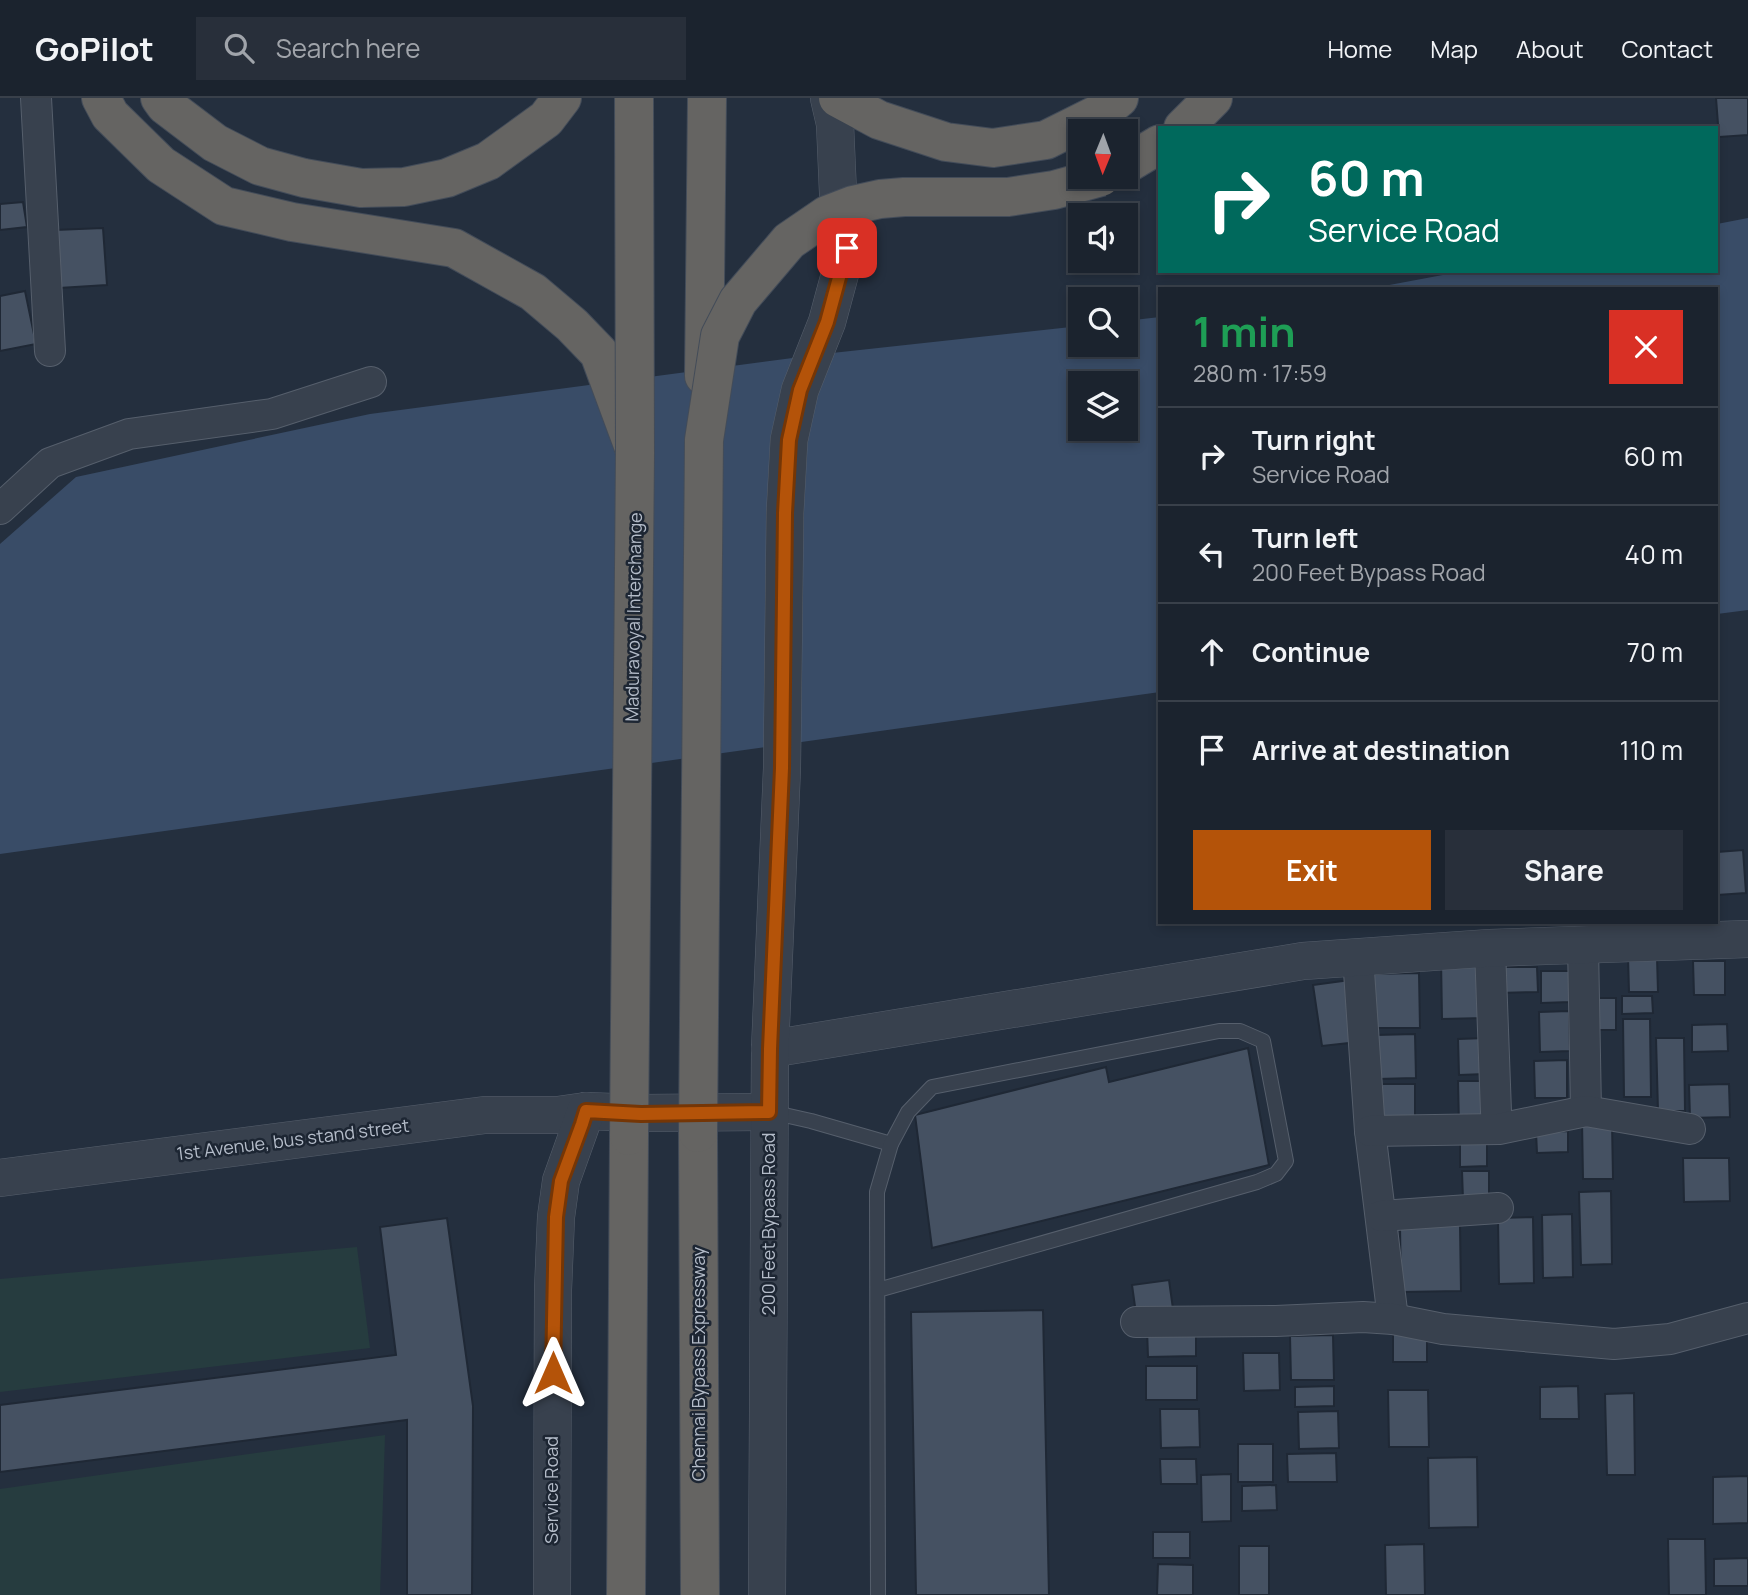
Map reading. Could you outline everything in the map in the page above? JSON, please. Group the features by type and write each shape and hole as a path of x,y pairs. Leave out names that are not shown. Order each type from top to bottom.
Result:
{"highway":[{"path":"101,98 110,115 161,165 224,206 292,222 454,248 533,292 572,325 599,353 635,453"},
{"path":"160,98 165,105 215,143 260,166 304,178 361,188 404,187 447,178 488,161 545,119 562,98"},
{"name":"Maduravoyal Interchange","path":"626,1595 635,453 634,98"},
{"path":"704,440 707,98"},
{"path":"838,98 879,120 924,135 946,142 993,149 1046,140 1102,112 1119,98"},
{"path":"1185,126 1213,98"},
{"path":"1138,157 1158,145"},
{"path":"704,440 720,336 746,291 789,241 827,215 880,199 1008,197 1068,186"},
{"name":"Chennai Bypass Expressway","path":"701,1595 698,1133 704,440"}],"street":[{"path":"36,98 50,351"},
{"name":"200 Feet Bypass Road","path":"767,1595 770,1049 782,768 785,513 789,440 800,390 821,339 847,248 838,193 835,124 829,98"},
{"path":"0,509 50,463 128,435 272,415 371,382"},
{"path":"770,1049 1303,961 1490,948 1748,939"},
{"path":"1583,945 1586,1111"},
{"path":"1490,948 1496,1112"},
{"path":"1358,957 1370,1131 1393,1320"},
{"path":"586,1111 641,1114 769,1112"},
{"name":"1st Avenue, bus stand street","path":"0,1178 485,1115 558,1115 586,1111"},
{"name":"Service Road","path":"552,1595 553,1290 556,1217 561,1181 586,1111"},
{"path":"1370,1131 1499,1129 1586,1111 1689,1129"},
{"path":"1381,1216 1498,1208"},
{"path":"1136,1322 1363,1317 1443,1329 1614,1344 1670,1339 1748,1318"}],"lane":[{"path":"878,1290 1257,1182 1276,1174 1286,1161 1263,1041 1240,1031 1219,1031 932,1087 908,1112 891,1144 877,1192 878,1595"},
{"path":"769,1112 891,1144"}],"green space":[{"path":"357,1247 370,1348 0,1392 0,1279"},
{"path":"385,1435 380,1595 0,1595 0,1489"}],"water":[{"path":"1748,218 1748,610 1718,614 1718,287 1379,287 1453,273 1718,273 1718,224"},
{"path":"1158,317 1158,692 0,854 0,544 76,477 370,414 823,354 1068,327 1068,357 1138,357 1138,320"}],"building":[{"path":"1716,98 1748,98 1748,135 1719,137"},
{"path":"23,202 27,227 0,230 0,204"},
{"path":"103,228 107,285 59,288 55,230"},
{"path":"25,291 36,344 0,351 0,296"},
{"path":"1743,850 1746,893 1718,895 1718,852"},
{"path":"1628,957 1657,957 1658,992 1629,992"},
{"path":"1484,958 1485,1018 1442,1019 1441,959"},
{"path":"1693,961 1725,961 1725,995 1694,995"},
{"path":"1497,967 1537,967 1538,992 1497,993"},
{"path":"1541,971 1571,971 1571,1002 1541,1003"},
{"path":"1419,973 1420,1028 1368,1028 1367,974"},
{"path":"1350,980 1358,1042 1322,1046 1313,985"},
{"path":"1622,996 1652,996 1653,1013 1622,1014"},
{"path":"1589,998 1616,998 1616,1030 1590,1030"},
{"path":"1569,1011 1570,1051 1540,1052 1539,1012"},
{"path":"1623,1019 1650,1019 1651,1097 1624,1097"},
{"path":"1727,1024 1728,1051 1692,1052 1692,1025"},
{"path":"1415,1034 1416,1078 1377,1079 1376,1035"},
{"path":"1486,1038 1486,1074 1459,1075 1458,1039"},
{"path":"1656,1038 1684,1038 1685,1111 1658,1111"},
{"path":"1248,1048 1269,1165 932,1248 915,1115 1106,1067 1109,1082"},
{"path":"1567,1060 1567,1098 1535,1098 1534,1061"},
{"path":"1458,1081 1486,1081 1487,1125 1459,1126"},
{"path":"1382,1084 1415,1084 1415,1126 1382,1127"},
{"path":"1729,1084 1730,1117 1690,1118 1689,1085"},
{"path":"1582,1121 1612,1121 1613,1179 1583,1179"},
{"path":"1568,1131 1568,1152 1537,1153 1536,1132"},
{"path":"1487,1133 1487,1166 1460,1167 1460,1134"},
{"path":"1683,1158 1729,1158 1730,1201 1684,1202"},
{"path":"1462,1171 1489,1171 1489,1200 1463,1200"},
{"path":"1611,1191 1612,1264 1581,1265 1579,1192"},
{"path":"1572,1214 1573,1277 1543,1278 1542,1215"},
{"path":"1533,1217 1534,1283 1499,1284 1498,1218"},
{"path":"447,1218 473,1406 472,1595 407,1595 407,1420 0,1472 0,1405 396,1355 380,1227"},
{"path":"1460,1225 1461,1291 1401,1292 1400,1226"},
{"path":"1169,1280 1174,1316 1137,1321 1132,1285"},
{"path":"1043,1310 1049,1595 916,1595 911,1312"},
{"path":"1196,1328 1196,1356 1148,1357 1147,1329"},
{"path":"1427,1329 1427,1362 1393,1362 1393,1330"},
{"path":"1333,1335 1334,1380 1291,1380 1290,1336"},
{"path":"1243,1353 1279,1353 1280,1390 1244,1391"},
{"path":"1146,1366 1197,1366 1197,1400 1146,1400"},
{"path":"1334,1386 1334,1406 1295,1407 1295,1387"},
{"path":"1578,1386 1579,1419 1540,1419 1540,1387"},
{"path":"1388,1390 1428,1390 1429,1447 1389,1447"},
{"path":"1634,1393 1635,1475 1607,1475 1605,1394"},
{"path":"1160,1409 1199,1409 1200,1447 1161,1448"},
{"path":"1338,1411 1339,1448 1299,1449 1298,1412"},
{"path":"1238,1444 1273,1444 1273,1482 1238,1482"},
{"path":"1336,1453 1337,1482 1288,1482 1287,1454"},
{"path":"1477,1457 1478,1527 1429,1528 1428,1458"},
{"path":"1160,1459 1196,1459 1197,1484 1161,1484"},
{"path":"1231,1474 1231,1521 1202,1522 1201,1475"},
{"path":"1748,1476 1748,1523 1713,1524 1713,1477"},
{"path":"1276,1485 1277,1510 1242,1511 1242,1486"},
{"path":"1153,1532 1190,1532 1190,1558 1153,1558"},
{"path":"1668,1539 1705,1539 1706,1595 1669,1595"},
{"path":"1424,1544 1425,1595 1386,1595 1385,1545"},
{"path":"1239,1546 1269,1546 1269,1595 1239,1595"},
{"path":"1748,1558 1748,1586 1714,1586 1714,1559"},
{"path":"1158,1564 1193,1565 1193,1595 1157,1595"}],"route":[{"path":"553,1373 556,1217 561,1181 586,1111 641,1114 769,1112 782,768 785,513 789,440 800,390 827,322 847,248"}]}
